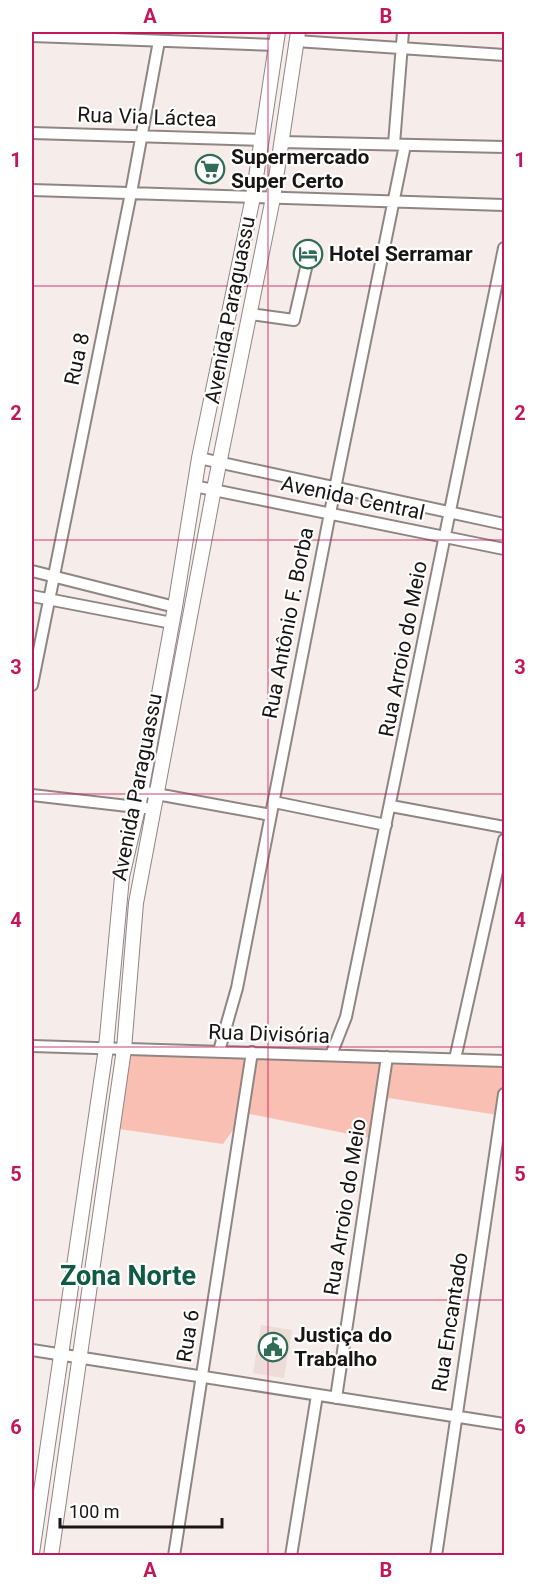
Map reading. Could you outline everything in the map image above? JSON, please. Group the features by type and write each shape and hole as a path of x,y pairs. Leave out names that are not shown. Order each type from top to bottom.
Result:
{"main road":[{"name":"Avenida Paraguassu","path":"51,1556 124,1049 136,903 214,489 273,198 297,36"},
{"name":"Avenida Paraguassu","path":"32,1553 106,1048 122,877 138,808 172,624 199,458 253,197 277,38"}],"street":[{"name":"Rua Antônio F. Borba","path":"219,1052 237,988 394,201 400,144 404,32"},
{"path":"32,36 107,35 159,40 277,38"},
{"path":"297,36 403,48 504,55"},
{"name":"Rua 8","path":"32,685 131,193 159,40"},
{"name":"Rua Via Láctea","path":"32,133 262,140"},
{"path":"281,142 504,147"},
{"path":"32,190 504,205"},
{"name":"Rua Arroio do Meio","path":"330,1055 346,1017 504,248"},
{"path":"250,314 294,320 306,268"},
{"name":"Avenida Central","path":"199,458 504,524"},
{"name":"Avenida Central","path":"194,486 504,549"},
{"path":"32,571 175,607"},
{"path":"32,596 172,624"},
{"path":"140,791 271,815"},
{"path":"32,795 154,809"},
{"path":"273,802 386,825"},
{"path":"391,806 504,827"},
{"path":"455,1059 504,840"},
{"name":"Rua Divisória","path":"32,1046 504,1061"},
{"name":"Rua 6","path":"174,1556 252,1052"},
{"name":"Rua Arroio do Meio","path":"336,1398 387,1057"},
{"name":"Rua Encantado","path":"436,1556 504,1094"},
{"path":"32,1350 504,1424"},
{"path":"291,1556 317,1395"}],"shaded area":[{"path":"127,1054 504,1067 504,1116 389,1098 369,1138 245,1113 223,1144 119,1129"},
{"name":"Justiça do Trabalho","path":"261,1325 292,1330 284,1378 253,1373"}],"place":[{"name":"Supermercado Super Certo","path":"210,169"},
{"name":"Hotel Serramar","path":"308,254"},
{"name":"Justiça do Trabalho","path":"273,1347"}],"district":[{"name":"Zona Norte","path":"128,1276"}]}
